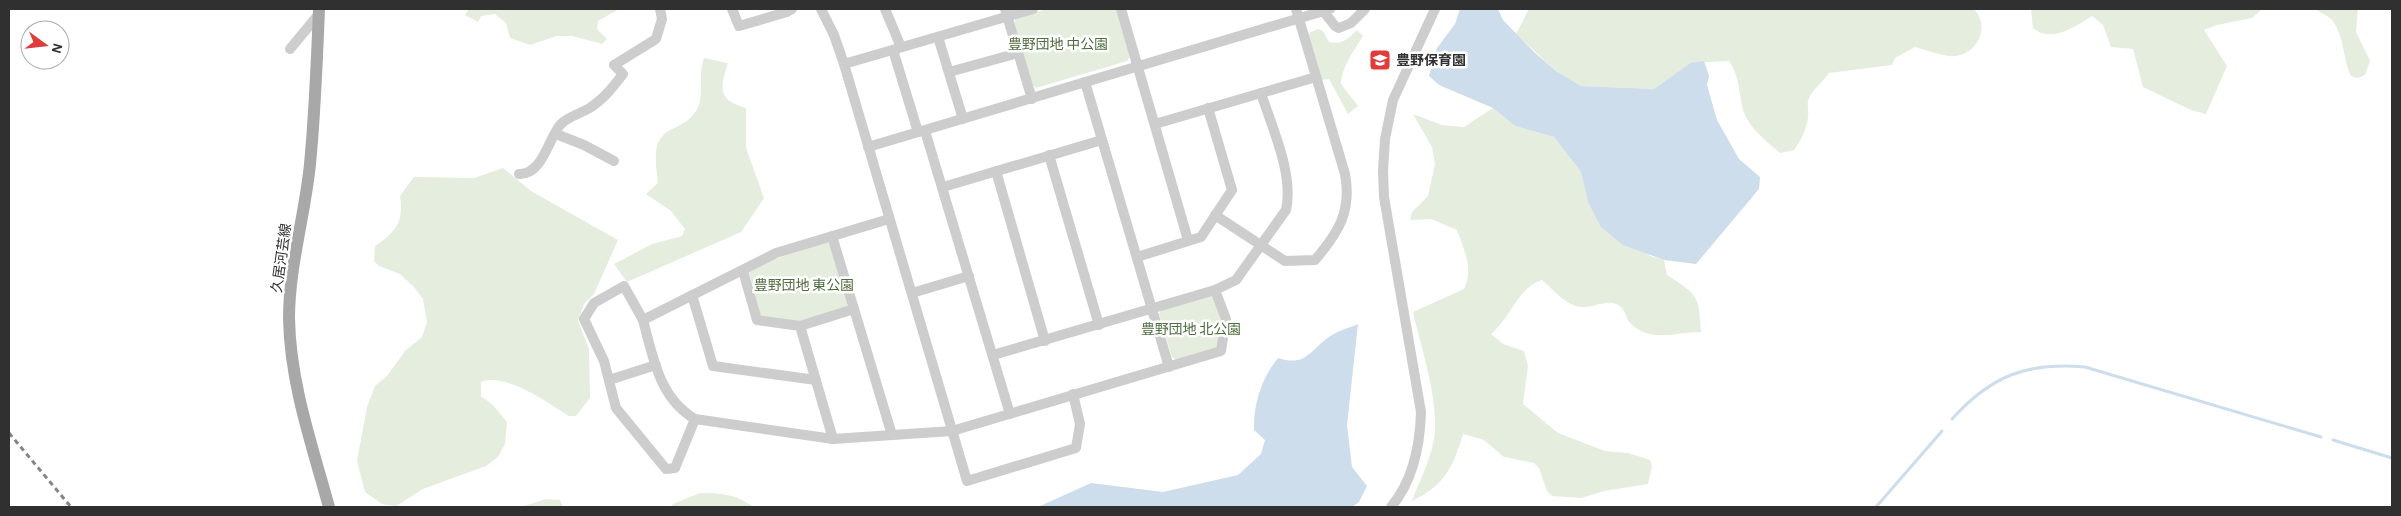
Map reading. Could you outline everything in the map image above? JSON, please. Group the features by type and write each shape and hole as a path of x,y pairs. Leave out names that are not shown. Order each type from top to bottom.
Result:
{"main road":[{"name":"久居河芸線","path":"319,11 310,164 291,287 289,318 292,364 299,399 330,507"}],"street":[{"path":"519,174 526,174 532,171 548,149 562,122 588,109 610,90 623,74 614,65 656,39 662,19 660,9"},
{"path":"732,9 739,26 779,15 792,9"},
{"path":"821,9 834,34 844,64 967,481 1076,448 1080,424 1073,394"},
{"path":"885,9 921,132 943,187 1010,414"},
{"path":"844,64 938,36 1006,13 1033,9"},
{"path":"1121,9 1188,240"},
{"path":"1215,215 1284,261 1315,260 1340,227 1347,194 1347,183 1296,9"},
{"path":"868,147 1299,20 1327,10 1335,26 1339,28 1351,23 1365,9"},
{"path":"1391,507 1412,470 1420,440 1421,412 1384,197 1385,139 1393,100 1401,79 1435,9"},
{"path":"290,49 319,11"},
{"path":"1006,13 1032,99"},
{"path":"938,36 963,119"},
{"path":"949,72 1018,52"},
{"path":"1155,124 1316,77"},
{"path":"1084,82 1169,367"},
{"path":"993,356 1215,290 1236,280 1286,210 1289,189 1261,93"},
{"path":"1136,257 1200,237 1232,190 1208,108"},
{"path":"556,134 584,145 614,161"},
{"path":"943,187 1102,140"},
{"path":"1049,155 1099,324"},
{"path":"996,171 1045,341"},
{"path":"644,320 776,253 890,219"},
{"path":"832,236 892,435"},
{"path":"743,270 757,320 800,326 854,309"},
{"path":"912,293 969,276"},
{"path":"695,419 675,468 666,469 620,414 604,362 584,319 594,303 624,286 644,320 656,365 669,397 680,409 695,419 833,438 952,431 1221,351 1226,319 1215,290"},
{"path":"692,295 713,366 816,380"},
{"path":"800,326 833,438"},
{"path":"609,380 656,365"}],"green space":[{"path":"469,9 619,9 598,21 597,29 607,39 602,44 572,36 557,36 530,45 510,38 506,23 495,14 481,16 478,22 465,15"},
{"name":"豊野団地 中公園","path":"1047,9 1116,9 1130,57 1127,61 1036,88 1033,85 1014,23 1016,18"},
{"path":"1529,9 1974,9 1979,17 1981,34 1978,42 1972,48 1958,56 1949,56 1915,47 1895,58 1892,65 1829,73 1809,98 1805,130 1799,142 1794,150 1780,153 1756,132 1747,119 1742,105 1737,78 1729,61 1690,63 1654,89 1581,86 1556,71 1516,34"},
{"path":"2031,9 2262,9 2252,18 2217,25 2204,30 2227,66 2206,114 2191,110 2143,87 2133,49 2111,47 2103,25 2092,16 2063,32 2048,34 2033,28"},
{"path":"2315,9 2358,9 2356,32 2370,61 2365,75 2358,78 2351,76 2336,26 2332,20"},
{"path":"1318,29 1323,31 1329,42 1334,43 1345,40 1357,30 1363,36 1343,72 1341,84 1358,106 1348,114 1329,79 1322,80 1308,36 1311,32"},
{"path":"704,58 728,63 723,79 723,92 730,101 746,108 746,148 764,198 741,232 627,282 614,264 652,244 682,236 685,229 671,211 646,194 658,183 656,152 662,136 687,121 698,107 701,96 701,70"},
{"path":"1493,108 1515,126 1554,137 1581,172 1588,202 1650,256 1664,260 1667,275 1691,292 1698,303 1701,332 1655,335 1639,330 1631,324 1624,310 1619,305 1607,303 1587,307 1576,306 1560,297 1542,280 1527,289 1520,296 1498,328 1491,334 1503,344 1524,351 1528,366 1523,404 1558,433 1605,451 1628,453 1650,460 1652,467 1648,484 1604,491 1581,498 1552,496 1547,491 1539,468 1534,463 1504,457 1484,440 1463,434 1446,474 1432,488 1412,501 1429,458 1435,429 1433,396 1413,312 1464,289 1468,274 1465,252 1457,230 1431,219 1410,220 1412,212 1428,196 1435,164 1432,147 1413,114 1442,125 1464,127"},
{"path":"503,168 531,191 618,240 594,294 584,304 578,321 589,349 590,398 576,416 569,416 539,397 514,385 491,380 481,382 481,396 493,405 507,422 505,444 498,457 486,466 423,489 396,506 382,504 365,492 357,461 367,407 375,386 387,376 405,351 422,337 427,322 423,299 414,287 400,274 379,266 374,261 375,246 388,236 397,225 401,213 400,196 414,177 474,178"},
{"name":"豊野団地 東公園","path":"828,242 832,245 848,303 846,308 800,322 759,315 749,272 775,259"},
{"name":"豊野団地 北公園","path":"1211,295 1214,297 1221,319 1217,347 1177,360 1172,357 1159,314 1161,310"},
{"path":"700,493 728,495 741,499 753,507 671,507 673,504"},
{"path":"546,499 560,500 563,507 521,507"}],"water":[{"path":"1460,9 1498,9 1503,20 1534,52 1556,71 1581,86 1654,89 1690,63 1704,61 1709,76 1707,85 1717,120 1739,159 1760,177 1759,189 1696,264 1664,260 1623,245 1601,227 1588,202 1581,172 1554,137 1515,126 1493,108 1439,85 1429,76 1437,48 1455,24"},
{"path":"1358,324 1347,425 1352,467 1367,486 1359,502 1352,507 1038,507 1091,483 1163,492 1238,475 1261,454 1265,440 1254,430 1255,411 1263,383 1278,358 1287,360 1301,359 1332,335"}],"waterway":[{"path":"1952,419 1981,392 2011,375 2045,367 2085,367 2321,437"},
{"path":"1876,507 1942,431"},
{"path":"2333,440 2392,458"}],"railway":[{"path":"9,433 71,507"}],"place":[{"name":"豊野保育園","path":"1380,60"}]}
